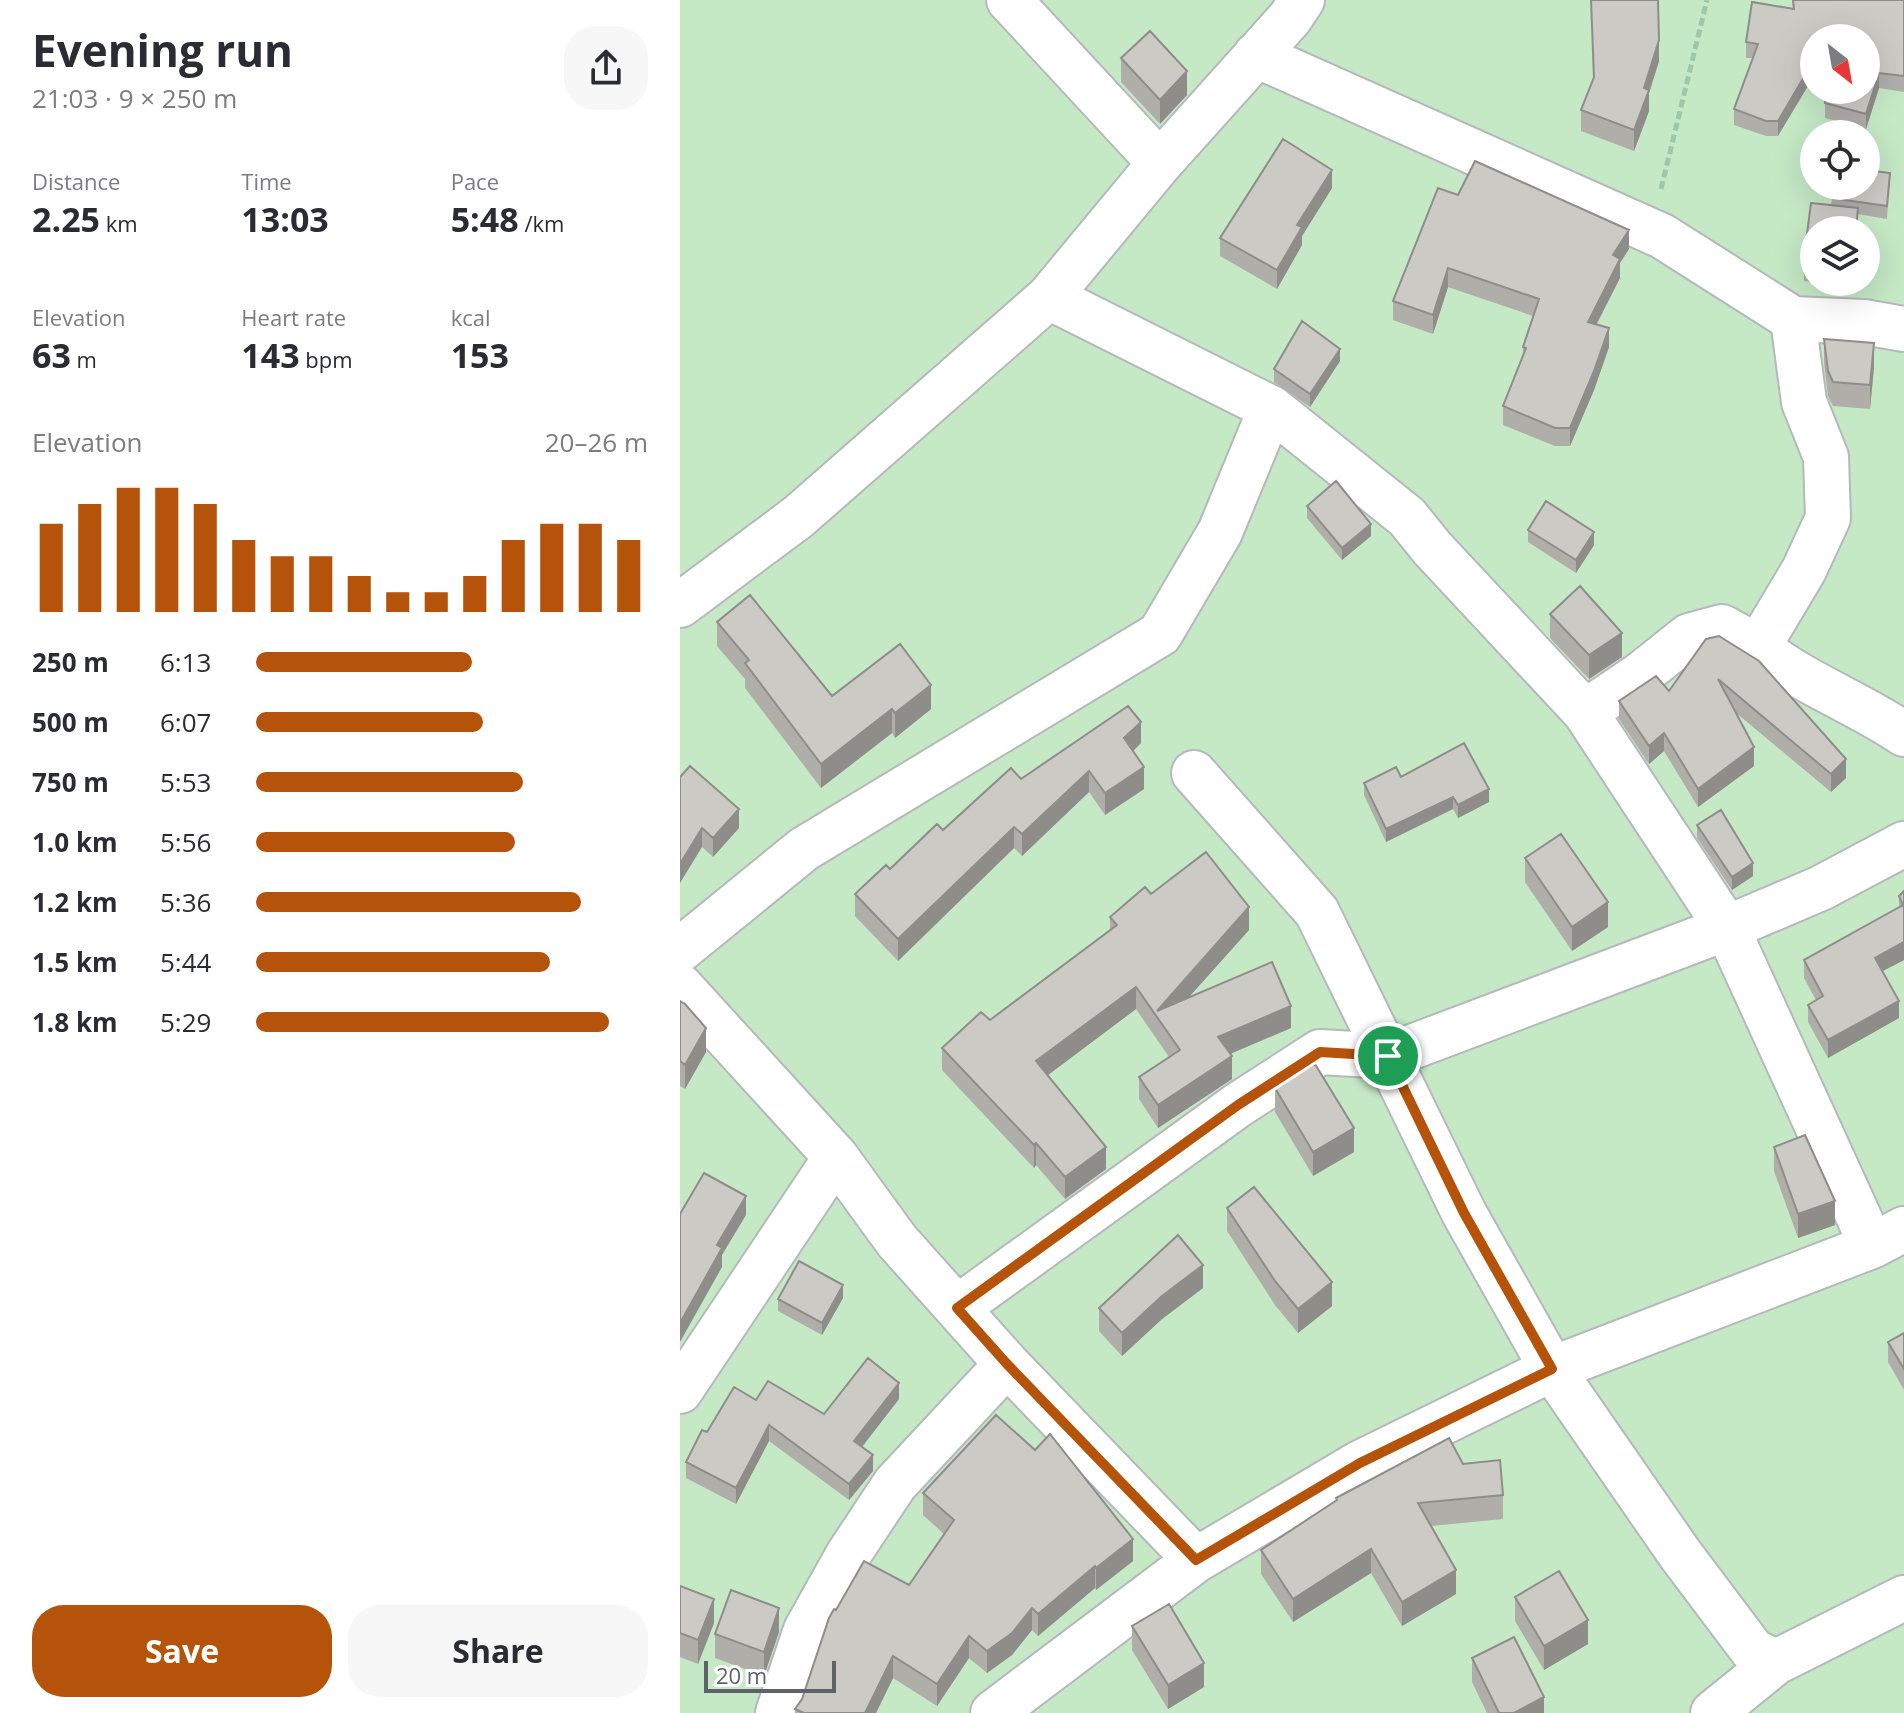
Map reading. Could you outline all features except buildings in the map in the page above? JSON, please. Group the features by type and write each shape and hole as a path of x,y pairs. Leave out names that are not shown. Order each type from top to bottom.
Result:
{"street":[{"path":"1009,0 1160,163"},
{"path":"680,605 798,517 1049,297 1302,0"},
{"path":"1256,55 1662,236 1793,319 1864,322 1904,329"},
{"path":"993,1713 1196,1560 1360,1463 1552,1369 1888,1237 1727,928 1585,712 1432,548 1407,517 1271,408 1049,297"},
{"path":"1758,647 1804,570 1828,518 1826,457 1804,402 1793,319"},
{"path":"680,950 804,849 1160,634 1220,532 1271,408"},
{"path":"1585,712 1640,675 1689,636 1722,627 1758,647 1783,668 1874,714 1904,734"},
{"path":"1194,773 1317,912 1464,1213 1552,1369 1680,1554 1753,1651 1776,1662"},
{"path":"957,1308 1226,1114 1320,1052 1388,1056 1727,928 1821,888 1904,844"},
{"path":"680,986 836,1157 897,1241 1007,1364 1196,1560"},
{"path":"680,1391 836,1157"},
{"path":"778,1713 806,1630 848,1555 895,1484 1007,1364"},
{"path":"1713,1713 1776,1662 1904,1598"}],"path":[{"path":"1650,231 1707,0"}],"green space":[{"path":"680,0 1904,0 1904,1713 680,1713"}],"route":[{"path":"1320,1052 1388,1056 1464,1213 1552,1369 1360,1463 1196,1560 957,1308 1238,1105 1320,1052"}]}
